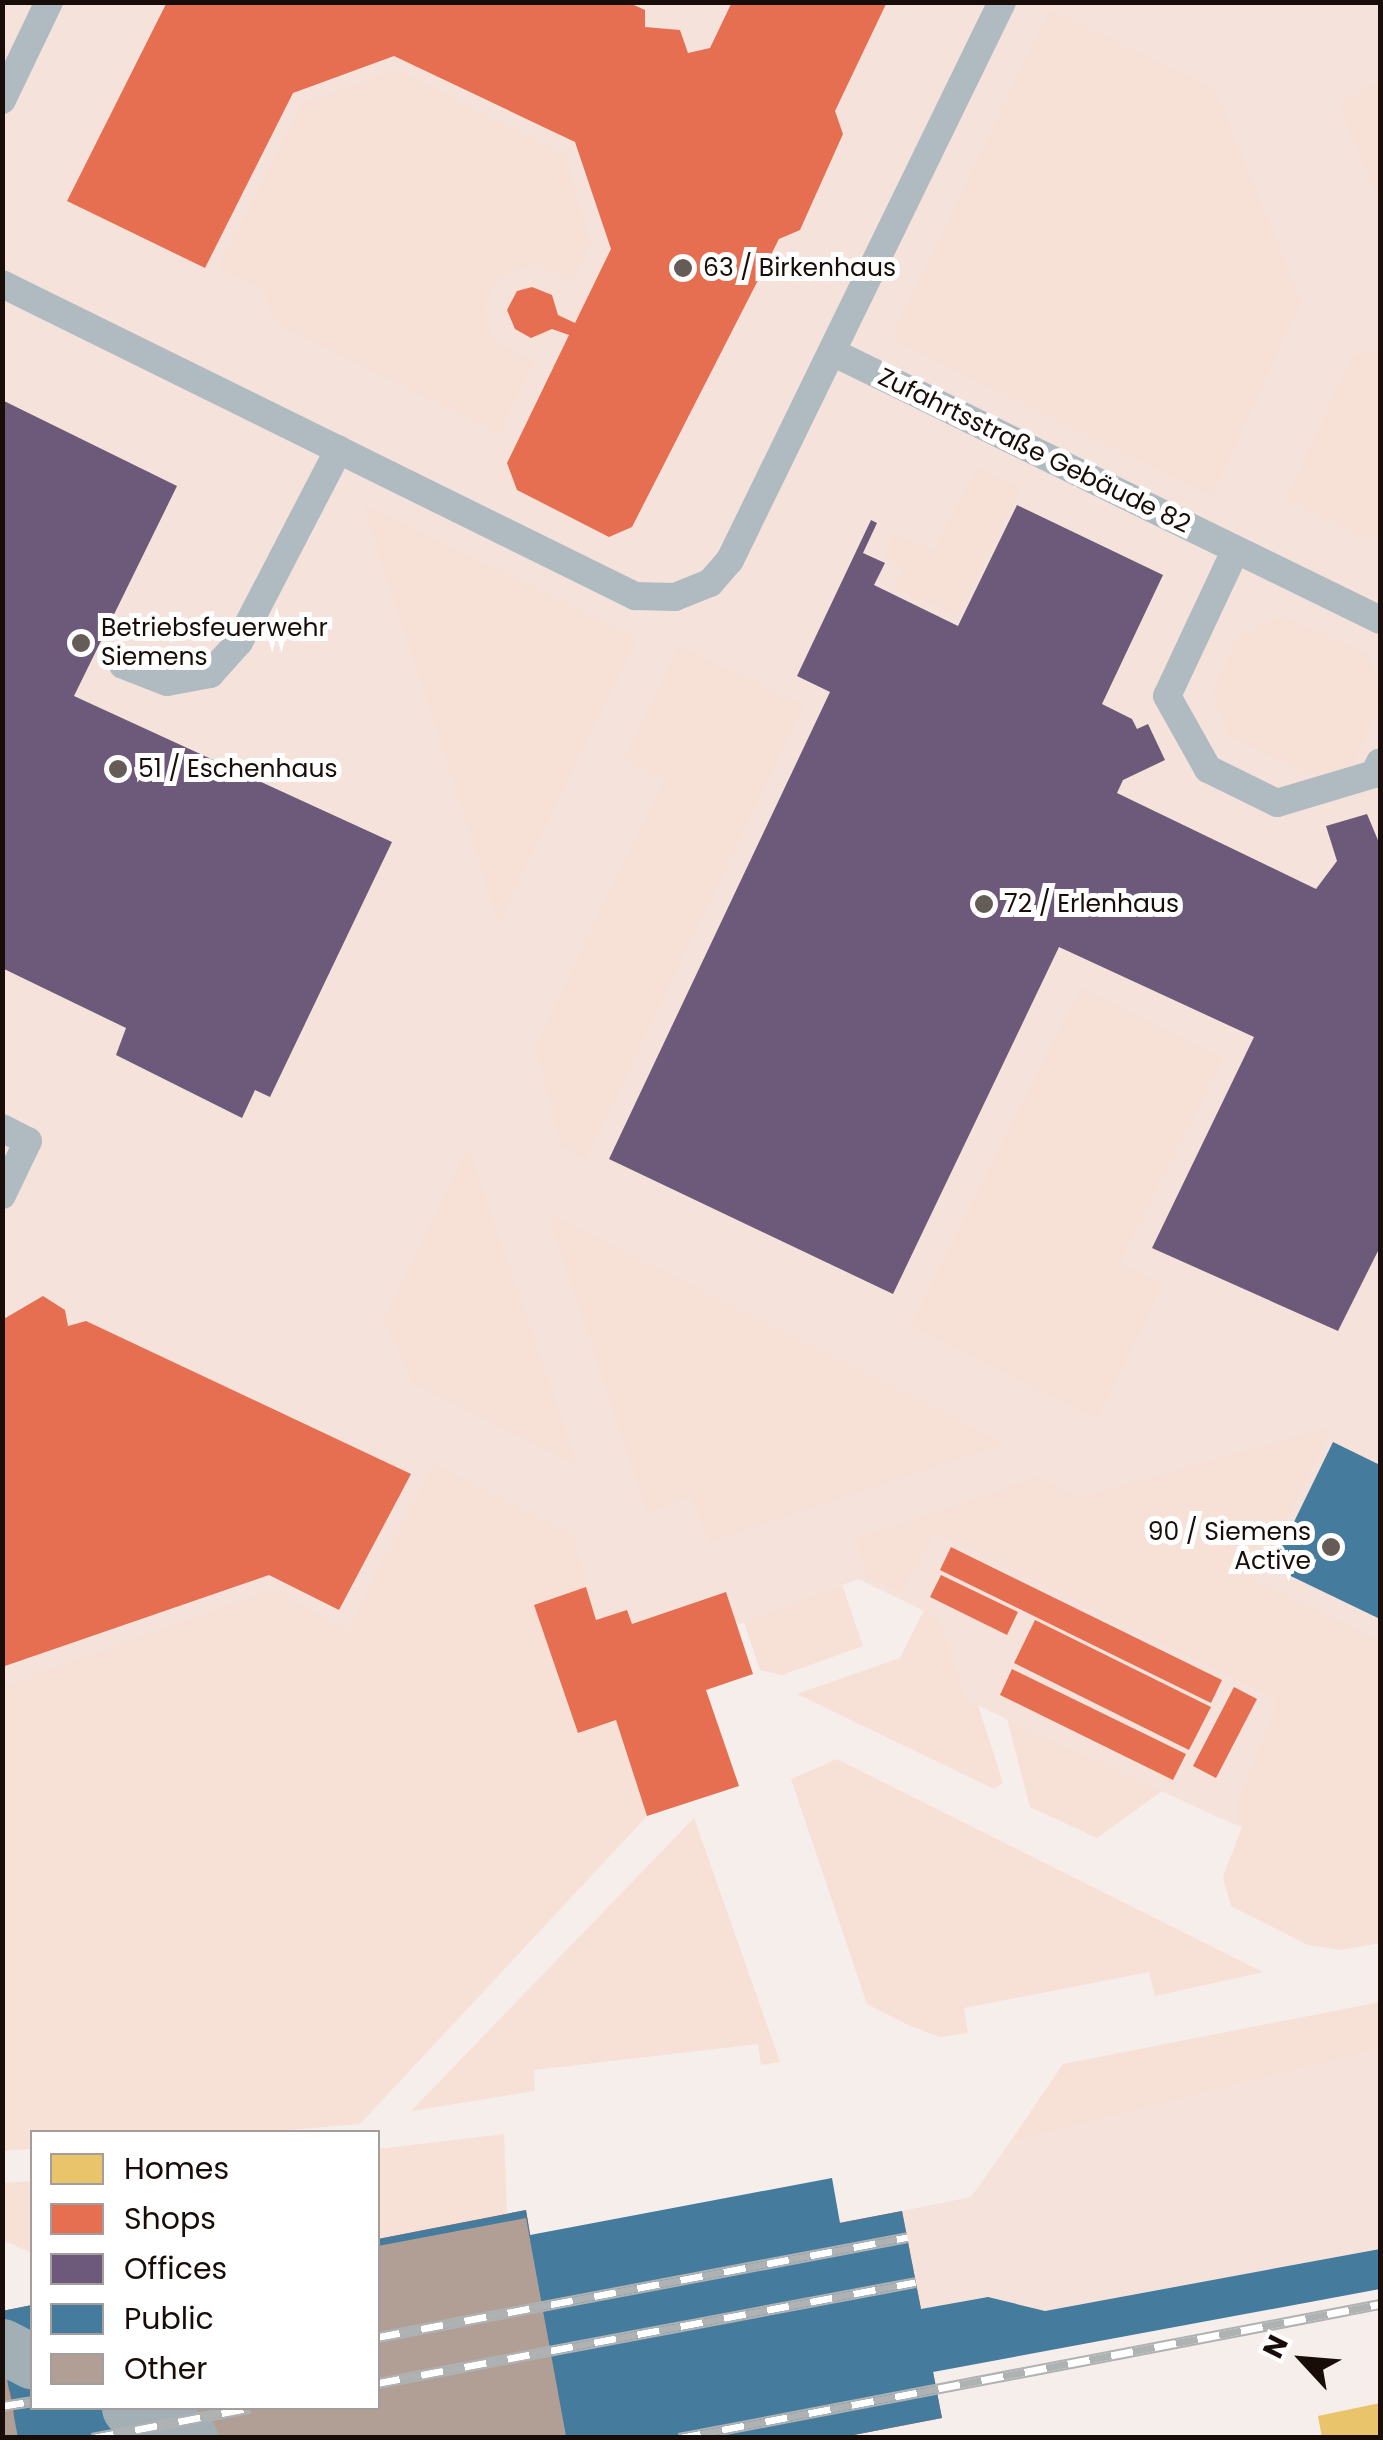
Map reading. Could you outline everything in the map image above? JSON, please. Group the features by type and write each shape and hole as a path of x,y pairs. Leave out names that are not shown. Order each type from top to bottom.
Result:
{"main road":[{"path":"2,2346 30,2359"},
{"path":"133,2410 190,2438"}],"lane":[{"path":"2,100 49,2"},
{"path":"2,284 635,596 675,597 710,583 730,560 1002,2"},
{"name":"Zufahrtsstraße Gebäude 82","path":"832,352 1380,620"},
{"path":"123,664 167,682 210,674 238,642 339,449"},
{"path":"1235,550 1166,696 1208,769 1277,803 1374,774 1380,762"},
{"path":"2,1128 28,1141 2,1195"}],"shaded area":[{"path":"3,3 1380,3 1380,1883 1215,1816 966,1700 941,1619 858,1579 645,1660 660,1706 578,1733 3,2012"},
{"path":"1050,10 1215,89 1301,302 1212,496 891,339"},
{"path":"397,70 565,155 591,245 572,281 535,264 497,278 484,307 493,341 534,361 499,433 276,324 263,289 218,268 302,104"},
{"path":"1380,81 1380,205 1339,104"},
{"path":"1380,349 1380,534 1367,539 1286,499 1353,356"},
{"path":"977,468 1020,488 957,616 895,587 903,568 883,556 895,534 933,551"},
{"path":"363,504 637,638 499,922"},
{"path":"1282,616 1370,655 1380,702 1353,766 1312,776 1229,736 1212,691 1238,637"},
{"path":"679,646 804,705 586,1159 560,1146 536,1045 664,780 624,759"},
{"path":"1081,987 1223,1058 1120,1262 1163,1285 1097,1419 910,1325"},
{"path":"468,1147 578,1466 413,1384 384,1320"},
{"path":"548,1213 1005,1444 710,1542 690,1496 648,1514"},
{"path":"1333,1426 1256,1581 1380,1641 1380,1943 1341,1950 1308,1945 1231,1906 1223,1877 1242,1827 1236,1809 1278,1700 935,1533 901,1592 866,1577 856,1538 1040,1477 1079,1498"},
{"path":"433,1464 574,1536 586,1587 534,1605 578,1732 616,1720 647,1816 360,2124 289,2130 30,2130 30,2149 3,2151 3,1687 273,1589 348,1631"},
{"path":"842,1585 863,1646 782,1675 760,1670 744,1622"},
{"path":"924,1610 941,1619 966,1699 978,1705 1003,1783 994,1789 797,1694 900,1658"},
{"path":"1007,1719 1162,1791 1097,1838 1030,1807"},
{"path":"837,1759 1263,1972 1155,1996 1149,1972 964,2008 968,2033 940,2037 910,2026 867,2004 791,1779"},
{"path":"694,1818 780,2062 761,2065 758,2044 534,2070 535,2091 411,2111"},
{"path":"1380,2002 1380,2049 1010,2142 1063,2064"},
{"path":"1380,2049 1380,2249 1045,2311 988,2297 921,2309 902,2211 971,2197 1010,2142"},
{"path":"504,2134 507,2214 380,2239 380,2149"},
{"path":"30,2181 30,2252 2,2240 3,2183"}],"building: Homes":[{"path":"1380,2403 1380,2438 1322,2438 1318,2416"}],"building: Shops":[{"name":"63 / Birkenhaus","path":"167,2 627,2 645,10 645,27 680,30 688,53 710,48 732,2 887,2 835,111 843,134 800,230 779,239 632,527 609,537 517,490 507,463 569,335 552,329 531,338 515,329 507,310 517,291 532,287 552,295 558,315 575,323 611,249 575,142 394,56 293,93 205,268 67,201"},
{"path":"43,1296 65,1310 68,1326 86,1321 411,1474 339,1610 269,1575 2,1667 2,1320"},
{"path":"951,1547 1222,1680 1211,1703 940,1570"},
{"path":"941,1575 1018,1612 1007,1635 930,1597"},
{"path":"586,1587 596,1620 627,1610 632,1624 726,1592 753,1674 706,1690 739,1786 647,1816 616,1720 578,1733 534,1605"},
{"path":"1035,1620 1211,1707 1189,1750 1014,1663"},
{"path":"1012,1669 1186,1754 1173,1780 1000,1695"},
{"path":"1234,1687 1257,1699 1216,1778 1193,1766"},
{"path":"526,2210 538,2280 902,2211 942,2418 838,2438 2,2438 2,2311 30,2305 30,2410 380,2410 380,2239"}],"building: Offices":[{"name":"51 / Eschenhaus","path":"2,400 177,486 74,696 392,842 270,1097 255,1090 242,1118 116,1055 126,1028 2,968"},
{"name":"72 / Erlenhaus","path":"1017,505 1163,575 1102,704 1132,719 1137,729 1148,724 1165,760 1123,780 1117,793 1316,889 1337,861 1326,826 1367,814 1380,845 1380,1247 1338,1331 1152,1248 1254,1037 1059,947 893,1294 609,1159 830,692 797,676 871,520 877,523 863,553 885,563 874,585 958,626"}],"building: Public":[{"name":"90 / Siemens Active","path":"1333,1442 1380,1465 1380,1619 1272,1567"},
{"path":"832,2178 840,2223 902,2211 921,2309 988,2297 1045,2311 1380,2249 1380,2289 933,2372 942,2418 838,2438 183,2438 323,2410 380,2410 380,2239 526,2210 530,2235"},
{"path":"30,2305 30,2410 164,2410 117,2420 120,2438 2,2438 2,2417 14,2415 10,2391 2,2392 2,2311"}],"building: Other":[{"path":"526,2218 566,2436 120,2438 114,2410 380,2410 380,2246"},
{"path":"4,2363 18,2438 2,2438"}],"railway":[{"path":"380,2337 908,2237"},
{"path":"380,2383 916,2282"},
{"path":"679,2438 1380,2304"},
{"path":"2,2406 30,2401"},
{"path":"92,2438 239,2410"}],"place":[{"name":"63 / Birkenhaus","path":"683,268"},
{"name":"Betriebsfeuerwehr Siemens","path":"81,643"},
{"name":"51 / Eschenhaus","path":"118,769"},
{"name":"72 / Erlenhaus","path":"984,904"},
{"name":"90 / Siemens Active","path":"1331,1547"}]}
